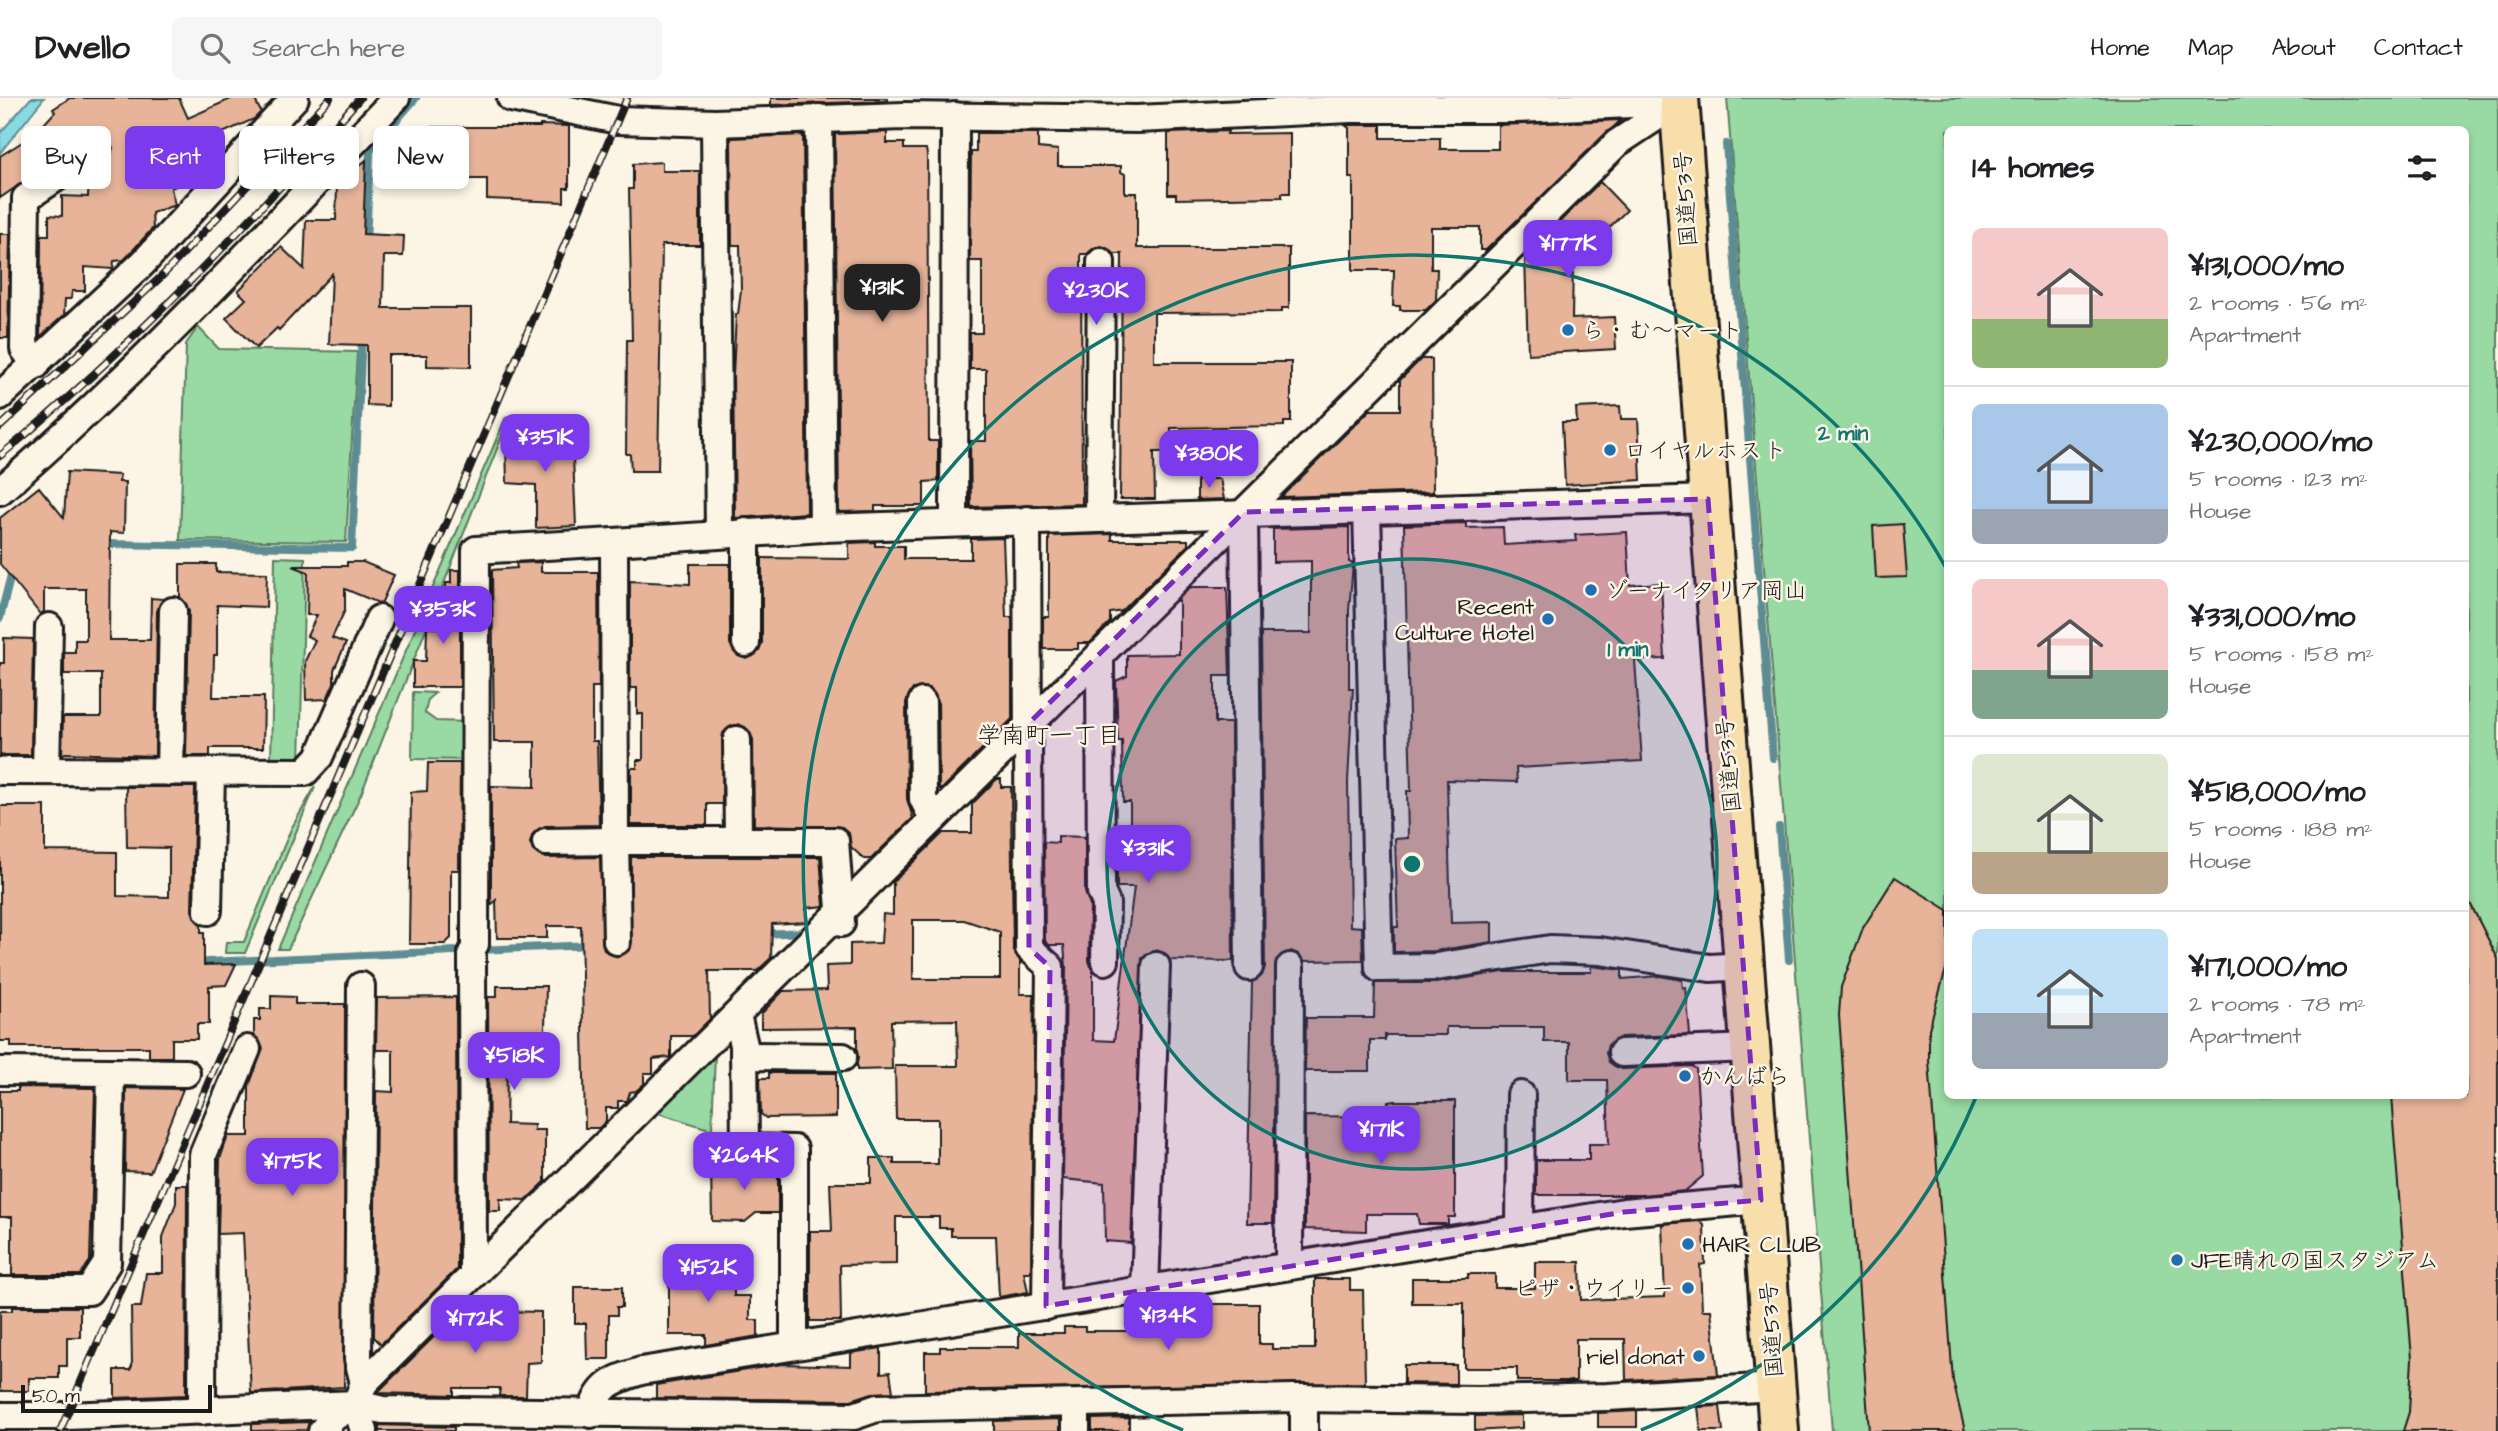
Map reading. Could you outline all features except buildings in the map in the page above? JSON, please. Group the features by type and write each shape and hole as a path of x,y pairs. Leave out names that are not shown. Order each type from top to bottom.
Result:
{"highway":[{"name":"国道53号","path":"1679,100 1779,1431"}],"street":[{"path":"0,396 143,263 295,98"},
{"path":"0,491 71,429 191,314 396,98"},
{"path":"511,98 618,120 715,123 819,118 846,108 903,106 955,116 1039,106 1137,108 1350,104 1516,109 1679,100"},
{"path":"322,1431 473,1275 1617,143 1679,100"},
{"path":"954,523 955,116"},
{"path":"819,118 823,528"},
{"path":"715,123 719,534"},
{"path":"36,365 24,349 26,198 39,189"},
{"path":"1099,517 1101,262"},
{"path":"473,1275 473,949 487,844 476,550 823,528 1244,512 1707,499"},
{"path":"1367,510 1379,968 1436,967 1550,950 1600,951 1710,968 1745,966"},
{"path":"1244,512 1249,967"},
{"path":"1027,520 1029,948 1050,967 1046,1306"},
{"path":"746,532 746,643"},
{"path":"614,542 617,941"},
{"path":"170,772 173,611"},
{"path":"0,771 305,772 319,757 379,619"},
{"path":"46,771 49,627"},
{"path":"1100,654 1101,892 1106,903 1105,961"},
{"path":"922,702 923,799 933,818"},
{"path":"737,740 738,841"},
{"path":"208,911 211,772"},
{"path":"546,842 835,841 830,920"},
{"path":"1145,1290 1156,965"},
{"path":"1289,1266 1290,967"},
{"path":"361,986 358,1359 364,1431"},
{"path":"737,1015 744,1056 745,1148 794,1149 794,1346"},
{"path":"1622,1054 1752,1048"},
{"path":"202,1411 203,1155 247,1049"},
{"path":"744,1056 843,1057"},
{"path":"0,1071 186,1073"},
{"path":"0,1291 89,1291 107,1263 111,1072"},
{"path":"1520,1229 1521,1095"},
{"path":"591,1414 596,1395 614,1380 641,1371 1520,1229 1652,1209 1761,1200"},
{"path":"0,1416 202,1411 360,1394 383,1410 854,1416 871,1421 877,1408 1304,1398 1518,1399 1775,1387"},
{"path":"1304,1398 1304,1431"},
{"path":"1076,1404 1076,1431"}],"highlighted area":[{"path":"1708,499 1761,1200 1624,1212 1046,1306 1050,967 1029,948 1028,724 1244,512"}],"green space":[{"path":"1727,98 2498,98 2498,1431 1832,1431"},
{"path":"198,327 219,349 357,352 346,542 180,540 186,344"},
{"path":"506,417 504,431 361,794 288,949 278,949"},
{"path":"275,557 305,558 300,764 271,763"},
{"path":"413,692 435,693 428,699 425,713 436,721 468,722 468,760 412,759"},
{"path":"315,787 245,953 225,953 226,942 244,942 291,829"},
{"path":"715,1054 712,1130 652,1111"}],"water":[{"path":"31,98 44,98 0,153 0,133"}],"waterway":[{"path":"366,244 370,151 416,98"},
{"path":"1726,144 1773,758"},
{"path":"100,544 352,548 362,334"},
{"path":"0,618 13,567"},
{"path":"1779,827 1789,960"},
{"path":"762,934 805,932"},
{"path":"207,962 592,945"}],"railway":[{"path":"0,427 163,275 330,98"},
{"path":"0,456 142,329 231,239 360,98"},
{"path":"60,1431 627,98"}],"place":[{"name":"ら・む〜マート","path":"1568,330"},
{"name":"ロイヤルホスト","path":"1610,450"},
{"name":"ゾーナイタリア岡山","path":"1591,590"},
{"name":"Recent Culture Hotel","path":"1548,619"},
{"name":"かんばら","path":"1685,1076"},
{"name":"HAIR CLUB","path":"1688,1244"},
{"name":"JFE晴れの国スタジアム","path":"2177,1260"},
{"name":"ピザ・ウイリー","path":"1688,1288"},
{"name":"riel donat","path":"1699,1356"}],"district":[{"name":"学南町一丁目","path":"1049,735"}]}
